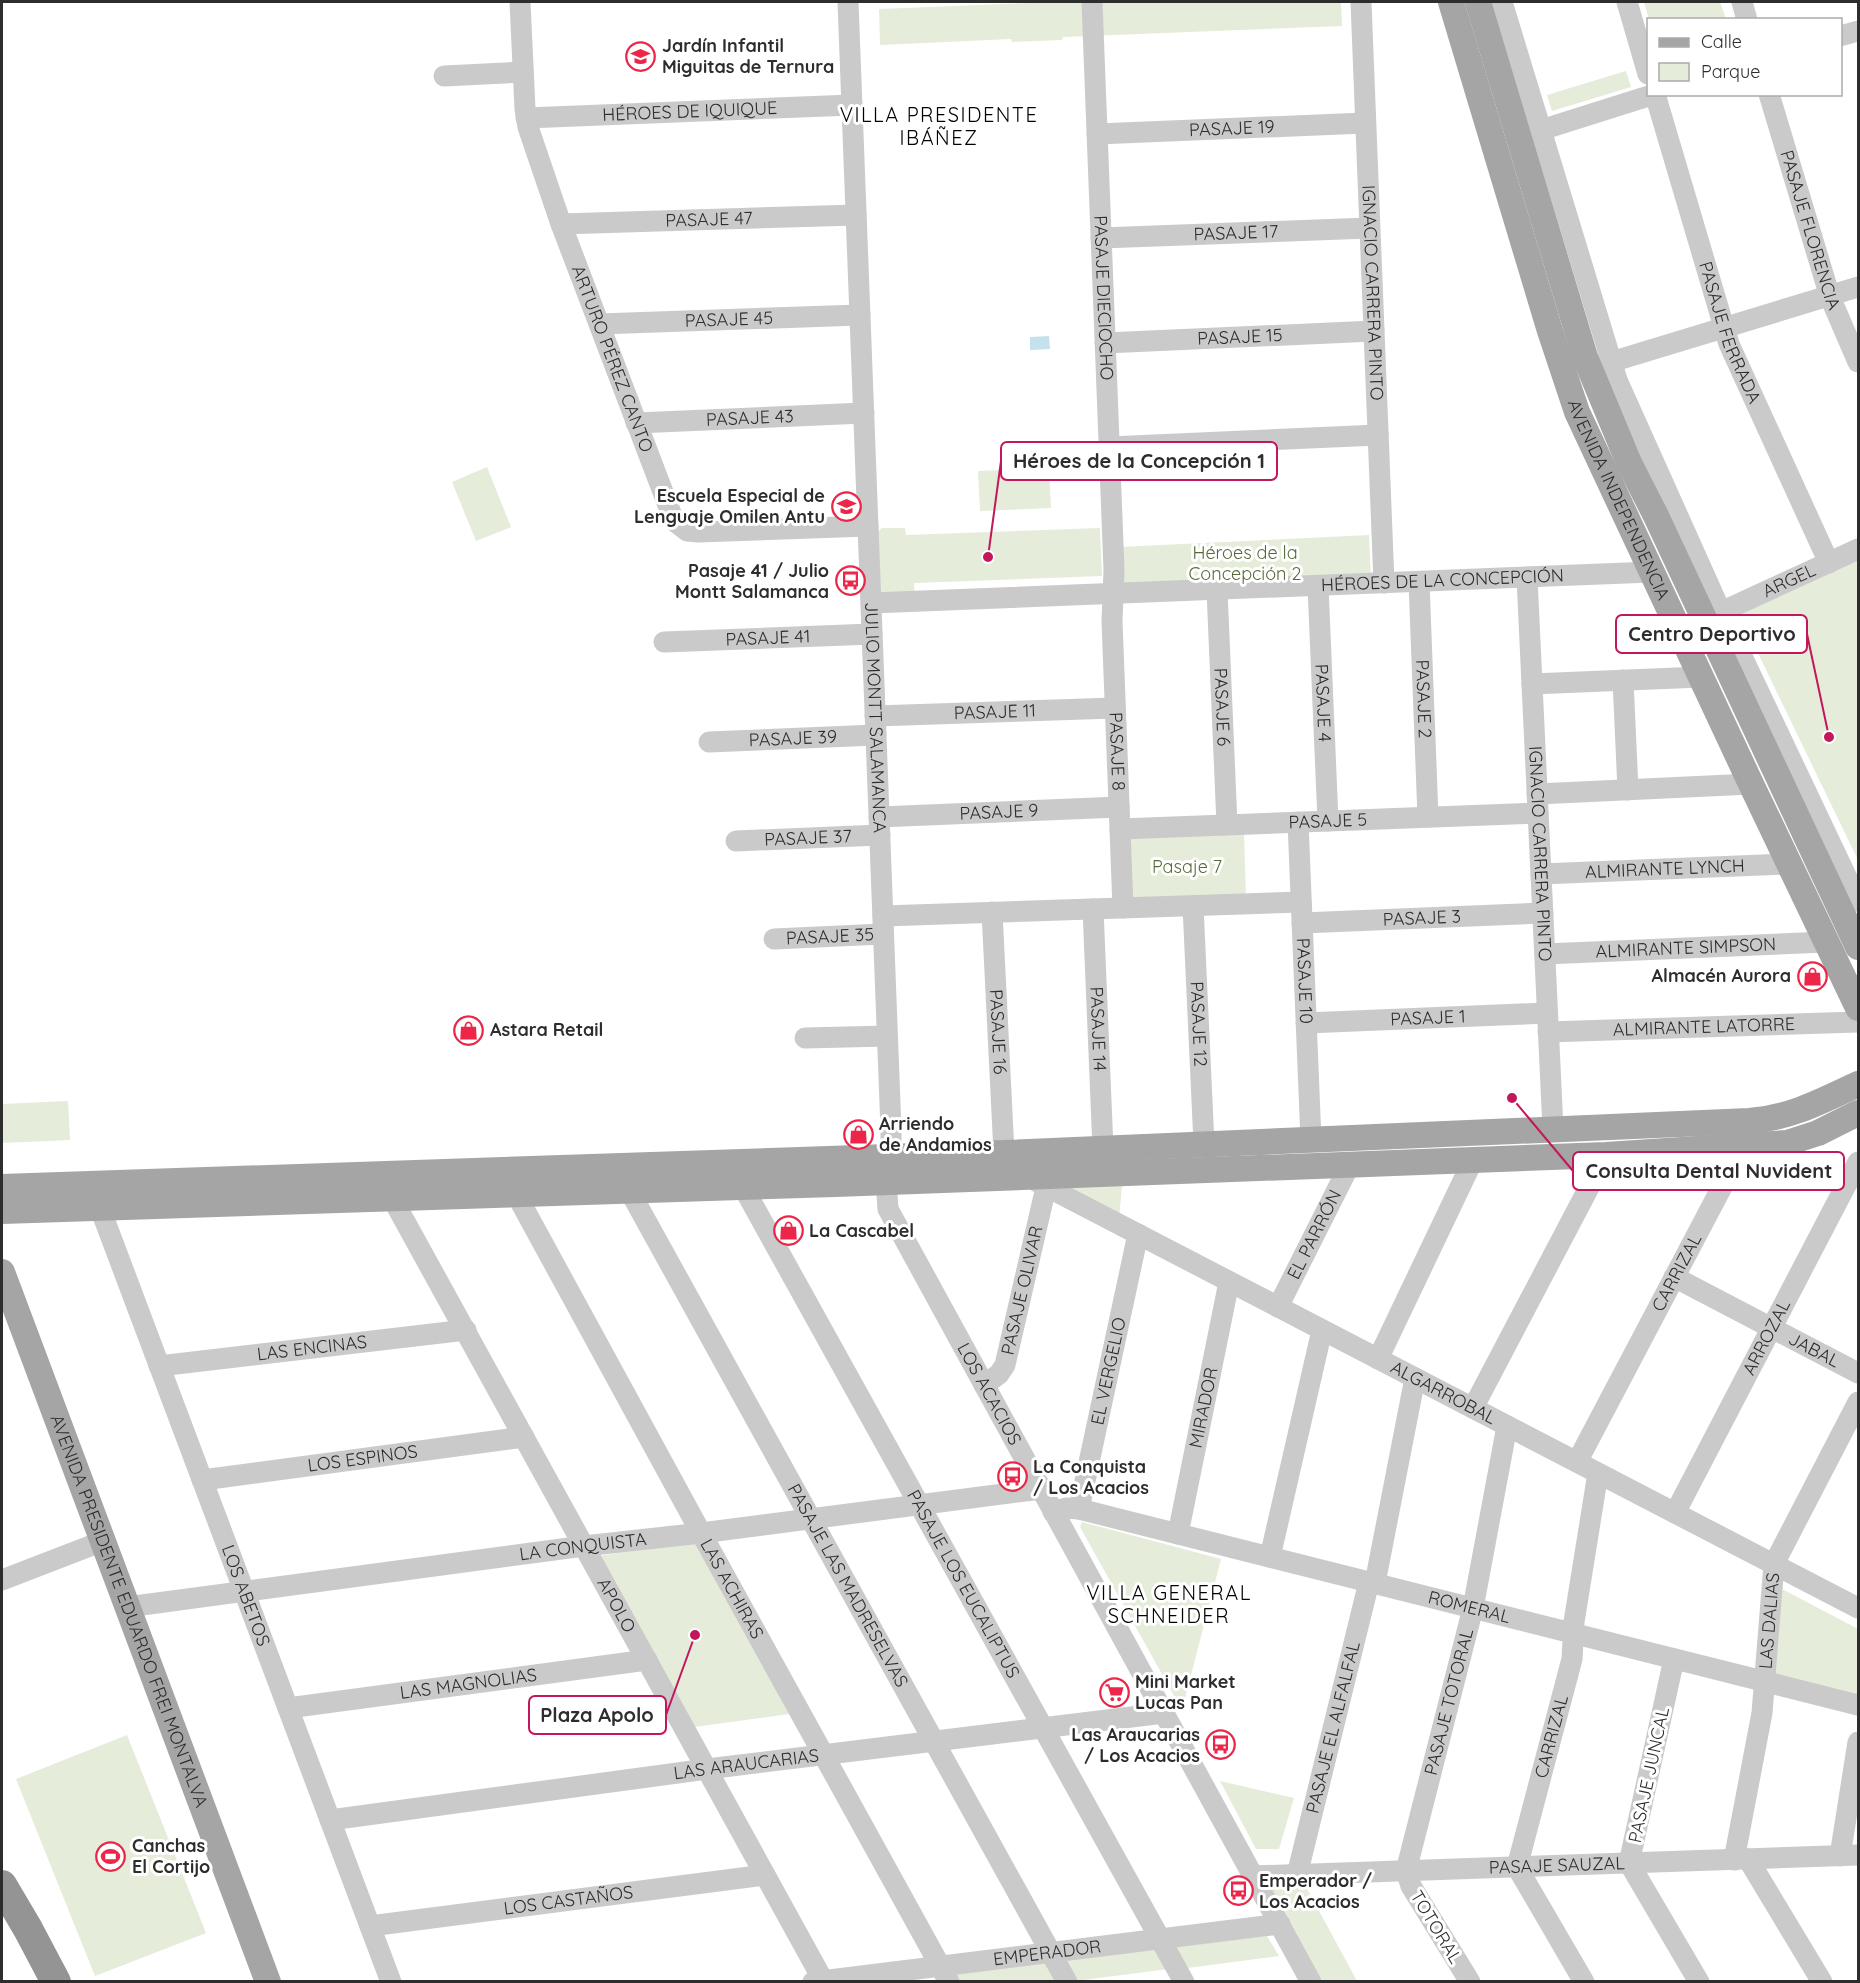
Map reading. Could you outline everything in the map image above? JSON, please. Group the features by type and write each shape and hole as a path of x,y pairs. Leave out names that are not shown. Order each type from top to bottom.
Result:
{"highway":[{"path":"2,1885 56,1982"},
{"path":"2,1894 34,1982"}],"main road":[{"name":"AVENIDA INDEPENDENCIA","path":"1451,2 1567,384 1594,448 1750,784 1858,1008"},
{"name":"AVENIDA INDEPENDENCIA","path":"1478,2 1581,346 1604,407 1858,947"},
{"path":"2,1211 100,1208 308,1189 891,1156 1764,1120 1796,1113 1858,1084"},
{"path":"2,1187 308,1189 392,1198 888,1182 1037,1182 1350,1164 1606,1155 1743,1147 1787,1143 1802,1139 1858,1113"},
{"name":"AVENIDA PRESIDENTE EDUARDO FREI MONTALVA","path":"2,1272 267,1982"}],"street":[{"name":"ARTURO PÉREZ CANTO","path":"520,2 526,118 561,224 671,516 687,531 698,532 868,526"},
{"name":"JULIO MONTT SALAMANCA","path":"848,2 883,925 879,1036 891,1156 888,1182"},
{"name":"PASAJE DIECIOCHO","path":"1092,2 1114,570 1113,594"},
{"name":"IGNACIO CARRERA PINTO","path":"1361,2 1384,583"},
{"path":"1502,2 1611,362 1627,405 1720,612 1858,900"},
{"path":"1627,2 1647,71"},
{"path":"1742,2 1746,18"},
{"path":"1842,35 1858,31"},
{"path":"444,76 523,72"},
{"path":"1541,130 1649,96"},
{"name":"PASAJE FERRADA","path":"1656,96 1724,329 1829,563"},
{"name":"PASAJE FLORENCIA","path":"1771,96 1830,297 1858,362"},
{"name":"HÉROES DE IQUIQUE","path":"526,118 852,105"},
{"name":"PASAJE 19","path":"1097,134 1365,123"},
{"name":"PASAJE 47","path":"561,224 856,214"},
{"name":"PASAJE 17","path":"1101,238 1370,228"},
{"path":"1611,362 1858,287"},
{"name":"PASAJE 45","path":"599,324 860,315"},
{"name":"PASAJE 15","path":"1105,343 1374,331"},
{"name":"PASAJE 43","path":"636,423 864,413"},
{"path":"1109,447 1378,435"},
{"name":"ARGEL","path":"1720,612 1858,549"},
{"name":"HÉROES DE LA CONCEPCIÓN","path":"871,603 1652,572"},
{"name":"IGNACIO CARRERA PINTO","path":"1527,578 1553,1129"},
{"name":"PASAJE 2","path":"1419,582 1428,818"},
{"name":"PASAJE 4","path":"1318,586 1328,821"},
{"name":"PASAJE 6","path":"1217,590 1227,825"},
{"name":"PASAJE 8","path":"1113,594 1112,621 1123,908"},
{"name":"PASAJE 41","path":"664,642 872,634"},
{"path":"1532,684 1701,677"},
{"path":"1623,680 1628,790"},
{"name":"PASAJE 11","path":"876,726 1115,708"},
{"name":"PASAJE 39","path":"709,742 876,726"},
{"name":"PASAJE 5","path":"1120,829 1428,818 1628,790 1750,784"},
{"name":"PASAJE 9","path":"879,826 1119,807"},
{"name":"PASAJE 10","path":"1298,822 1311,1140"},
{"name":"PASAJE 37","path":"736,841 879,826"},
{"name":"ALMIRANTE LYNCH","path":"1541,874 1789,864"},
{"path":"883,925 992,912 1123,908 1193,906 1302,913"},
{"name":"PASAJE 12","path":"1193,906 1204,1144"},
{"name":"PASAJE 14","path":"1093,909 1103,1149"},
{"name":"PASAJE 16","path":"992,912 1004,1153"},
{"name":"PASAJE 3","path":"1302,913 1543,914"},
{"name":"PASAJE 35","path":"774,939 883,925"},
{"name":"ALMIRANTE SIMPSON","path":"1545,954 1826,942"},
{"name":"PASAJE 1","path":"1306,1023 1548,1022"},
{"name":"ALMIRANTE LATORRE","path":"1548,1022 1858,1022"},
{"path":"805,1038 879,1036"},
{"name":"CARRIZAL","path":"1577,1462 1743,1147"},
{"path":"1473,1408 1606,1155"},
{"path":"1378,1359 1473,1160"},
{"name":"ARROZAL","path":"1675,1513 1858,1162"},
{"name":"EL PARRÓN","path":"1278,1307 1350,1164"},
{"name":"LOS ACACIOS","path":"888,1182 887,1202 890,1214 1311,1982"},
{"name":"ALGARROBAL","path":"1037,1182 1858,1608"},
{"name":"PASAJE OLIVAR","path":"984,1385 999,1374 1005,1365 1037,1182"},
{"name":"PASAJE LOS EUCALIPTUS","path":"743,1187 1184,1982"},
{"name":"PASAJE LAS MADRESELVAS","path":"629,1190 1067,1982"},
{"name":"LAS ACHIRAS","path":"516,1194 945,1974"},
{"name":"APOLO","path":"392,1198 765,1875 820,1981"},
{"name":"LOS ABETOS","path":"100,1208 391,1982"},
{"name":"EL VERGELIO","path":"1079,1509 1138,1234"},
{"name":"JABAL","path":"1674,1277 1858,1373"},
{"name":"MIRADOR","path":"1178,1534 1229,1282"},
{"name":"LAS ENCINAS","path":"159,1366 466,1330"},
{"path":"1270,1557 1322,1330"},
{"name":"PASAJE EL ALFALFAL","path":"1297,1875 1372,1582 1415,1378"},
{"name":"LAS DALIAS","path":"1741,1859 1762,1713 1774,1564 1858,1402"},
{"name":"PASAJE TOTORAL","path":"1406,1871 1473,1608 1507,1425"},
{"name":"LOS ESPINOS","path":"202,1480 524,1437"},
{"name":"CARRIZAL","path":"1517,1867 1572,1659 1574,1622 1598,1473"},
{"name":"LA CONQUISTA","path":"128,1607 584,1546 1041,1490"},
{"path":"1053,1512 1066,1508 1079,1509"},
{"name":"ROMERAL","path":"1079,1509 1858,1705"},
{"path":"2,1580 103,1541"},
{"name":"PASAJE JUNCAL","path":"1674,1659 1629,1863 1699,1982"},
{"name":"LAS MAGNOLIAS","path":"288,1708 647,1660"},
{"name":"LAS ARAUCARIAS","path":"330,1820 707,1769 934,1743 1164,1713"},
{"path":"1849,1856 1858,1742"},
{"name":"PASAJE SAUZAL","path":"1254,1876 1849,1856"},
{"path":"1741,1859 1822,1982"},
{"path":"1517,1867 1584,1982"},
{"name":"TOTORAL","path":"1406,1871 1411,1886 1470,1982"},
{"name":"LOS CASTAÑOS","path":"370,1926 765,1875"},
{"name":"EMPERADOR","path":"820,1981 945,1974 1051,1953 1280,1924"}],"green space":[{"path":"1056,2 1341,2 1342,26 1063,37 1062,40 1012,42 1011,39 880,45 879,9"},
{"path":"1644,2 1720,2 1726,18 1649,18"},
{"path":"1626,71 1631,87 1552,111 1547,95"},
{"path":"487,467 511,527 476,541 452,482"},
{"path":"1049,468 1051,508 980,511 978,471"},
{"path":"882,528 905,528 906,535 1100,528 1102,576 914,583 915,597 881,598 877,532"},
{"name":"Héroes de la Concepción 2","path":"1369,535 1371,580 1121,592 1119,547"},
{"path":"1858,556 1858,860 1739,614"},
{"name":"Pasaje 7","path":"1244,832 1246,899 1131,903 1129,836"},
{"path":"68,1101 70,1140 2,1143 2,1104"},
{"path":"1122,1185 1119,1220 1058,1188"},
{"path":"1082,1522 1221,1559 1182,1710 1080,1527"},
{"path":"696,1541 789,1714 694,1727 599,1556"},
{"path":"1784,1590 1858,1629 1858,1698 1769,1675 1780,1591"},
{"name":"Canchas El Cortijo","path":"127,1735 206,1933 95,1976 16,1779"},
{"path":"1220,1781 1294,1798 1279,1849 1256,1849"},
{"path":"1270,1885 1305,1885 1357,1981 1322,1981"},
{"path":"1267,1936 1279,1956 1187,1968 1175,1947"},
{"path":"1156,1949 1168,1969 1076,1981 1063,1960"},
{"path":"1046,1962 1057,1981 958,1981 953,1974"}],"water":[{"path":"1049,336 1050,349 1030,350 1030,337"}],"place":[{"name":"Jardín Infantil Miguitas de Ternura","path":"641,56"},
{"name":"Escuela Especial de Lenguaje Omilen Antu","path":"846,506"},
{"name":"Héroes de la Concepción 1","path":"988,557"},
{"name":"Pasaje 41 / Julio Montt Salamanca","path":"850,581"},
{"name":"Centro Deportivo","path":"1829,737"},
{"name":"Almacén Aurora","path":"1812,976"},
{"name":"Astara Retail","path":"469,1030"},
{"name":"Consulta Dental Nuvident","path":"1512,1098"},
{"name":"Arriendo de Andamios","path":"858,1134"},
{"name":"La Cascabel","path":"788,1231"},
{"name":"La Conquista / Los Acacios","path":"1012,1477"},
{"name":"Plaza Apolo","path":"695,1635"},
{"name":"Mini Market Lucas Pan","path":"1114,1692"},
{"name":"Las Araucarias / Los Acacios","path":"1221,1745"},
{"name":"Canchas El Cortijo","path":"111,1856"},
{"name":"Emperador / Los Acacios","path":"1238,1891"}],"district":[{"name":"VILLA PRESIDENTE IBÁÑEZ","path":"939,126"},
{"name":"VILLA GENERAL SCHNEIDER","path":"1169,1604"}]}
